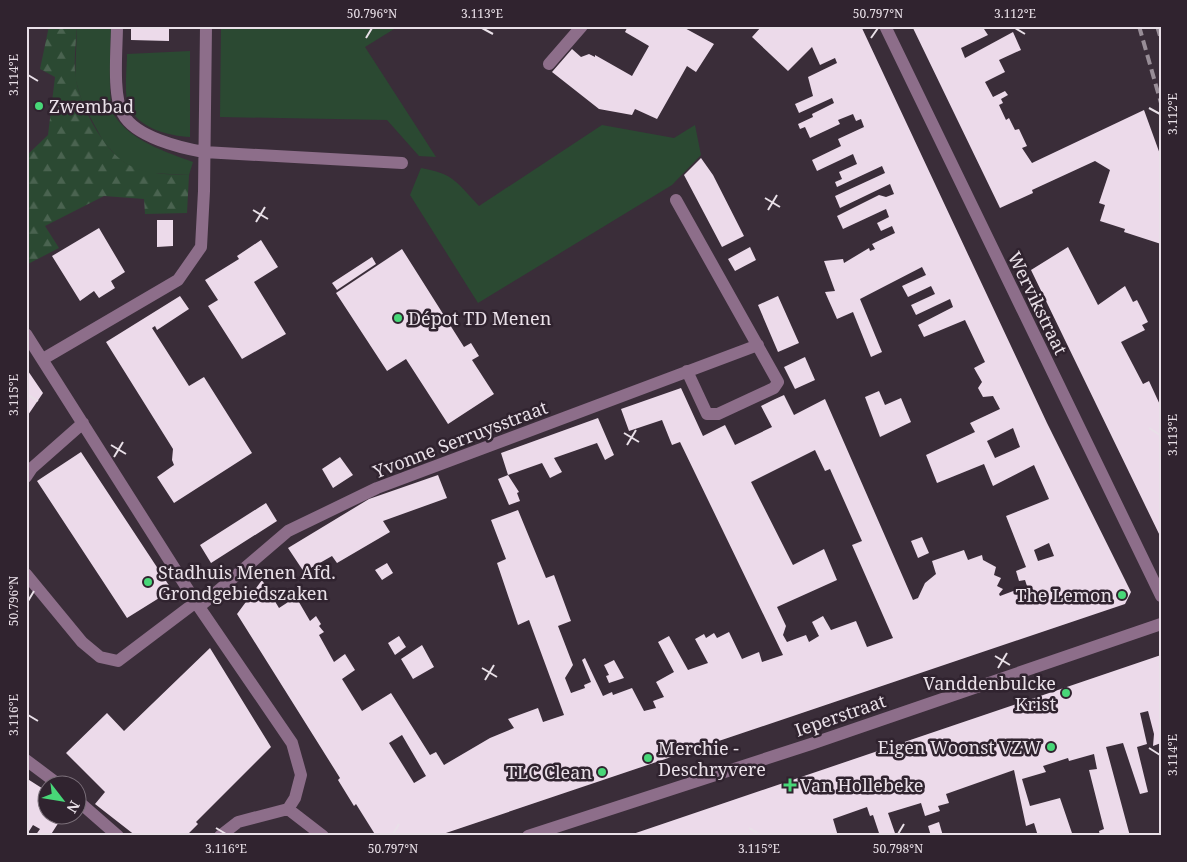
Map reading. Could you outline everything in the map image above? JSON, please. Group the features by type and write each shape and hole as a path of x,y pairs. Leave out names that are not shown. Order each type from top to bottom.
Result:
{"street":[{"path":"117,26 116,84 122,114 142,133 180,148 204,152 402,163"},
{"path":"43,359 178,280 201,247 204,191 206,26"},
{"path":"549,64 582,26"},
{"name":"Wervikstraat","path":"885,26 1161,596"},
{"path":"676,200 778,382 774,388 718,414 707,414 687,371"},
{"path":"26,334 197,604 292,743 301,775 295,798 288,809 238,822 220,836"},
{"name":"Yvonne Serruysstraat","path":"26,574 82,642 100,657 118,661 197,604 288,531 377,488 758,345"},
{"path":"26,477 32,468 84,423"},
{"name":"Ieperstraat","path":"528,836 811,744 1161,624"},
{"path":"26,760 45,774"},
{"path":"288,809 323,836"},
{"path":"88,810 118,836"}],"green space":[{"path":"49,26 77,26 76,80 83,104 104,142 123,161 140,170 154,173 189,175 187,213 145,214 144,199 104,196 45,226 59,248 26,265 26,156 48,135 55,77 40,69"},
{"path":"77,26 111,26 110,86 114,115 121,124 139,139 193,162 189,175 149,173 131,167 119,159 103,141 82,102 75,78"},
{"path":"221,26 399,26 365,47 436,157 419,156 387,120 220,117"},
{"path":"190,51 190,137 173,135 146,125 132,112 128,104 126,87 127,54"},
{"path":"602,125 674,138 695,125 701,155 672,185 478,303 410,195 421,168 441,173 448,177 460,185 479,206"}],"building":[{"path":"131,26 169,26 169,41 131,40"},
{"path":"628,26 681,26 714,44 696,72 687,66 657,119 635,109 632,115 599,109 552,72 572,49 581,57 589,54 595,57 595,55 632,76 649,46 625,32"},
{"path":"762,26 861,26 1047,423 1131,592 1125,604 437,836 376,836 356,804 354,806 338,780 340,778 237,614 262,580 279,608 296,597 310,621 316,616 321,624 319,626 324,632 319,635 334,662 345,654 355,670 342,679 362,711 391,693 430,755 436,752 444,765 490,738 514,728 508,719 538,708 543,722 564,715 529,620 518,625 497,563 506,559 491,520 518,510 546,578 554,575 571,621 558,626 573,665 565,678 571,693 585,688 584,685 591,682 582,660 585,658 603,696 612,692 613,695 632,688 644,711 656,708 653,701 664,697 656,682 674,672 658,642 669,636 688,670 708,663 695,639 704,634 706,638 714,633 717,638 729,632 742,659 759,652 762,662 783,655 680,442 672,445 662,420 629,431 621,409 681,388 703,436 725,425 735,445 772,427 761,406 784,395 794,415 825,399 913,600 918,598 925,583 936,574 932,561 964,550 968,560 982,555 983,560 996,567 994,575 1001,578 997,586 1003,589 999,594 1000,596 1027,586 1025,580 1019,581 1016,571 1026,567 1006,516 1049,499 1034,465 993,486 984,464 937,483 926,455 975,432 970,423 1000,409 993,396 983,397 978,388 982,382 974,368 985,362 965,320 924,337 918,325 953,307 950,299 916,315 911,305 935,294 931,286 908,297 902,286 926,275 922,267 860,299 882,352 871,357 853,312 837,319 825,292 835,291 824,261 843,259 844,263 869,248 870,251 875,249 872,244 895,233 892,226 881,231 877,223 889,217 886,209 843,229 837,216 879,195 886,197 894,194 890,184 840,208 835,196 885,173 882,166 837,187 835,182 842,179 839,172 857,164 853,154 817,171 812,160 841,146 838,139 864,127 861,119 856,121 853,114 838,120 840,124 810,138 805,127 800,129 798,124 813,117 812,114 834,103 832,98 799,113 795,104 813,96 808,77 837,63 835,58 820,65 812,47 788,71 752,37","holes":["1013,428 1020,447 995,458 987,441","815,450 825,471 830,469 862,541 852,545 893,638 867,647 856,621 831,630 823,616 812,622 819,636 809,642 806,635 787,642 783,635 786,626 777,607 837,580 824,549 793,565 751,482","1049,543 1054,556 1038,561 1034,550","402,735 426,776 414,783 389,743"]},
{"path":"912,26 989,26 984,29 988,35 961,48 965,58 1013,32 1021,50 999,60 1005,72 985,82 993,97 1005,91 1008,95 1001,99 1003,103 999,105 1006,120 1009,118 1015,130 1019,129 1027,146 1022,148 1032,163 1144,110 1161,157 1161,244 1124,232 1125,229 1100,221 1105,205 1099,203 1110,170 1095,161 1032,190 1033,193 1000,208"},
{"path":"701,158 713,175 744,236 722,247 684,175"},
{"path":"157,220 173,220 173,246 157,247"},
{"path":"99,228 125,272 111,281 115,288 99,298 94,291 80,301 52,256"},
{"path":"261,240 278,267 254,282 286,334 242,359 208,306 218,300 205,280 239,259 237,256"},
{"path":"750,247 756,260 735,271 728,259"},
{"path":"1068,247 1098,305 1125,286 1133,302 1137,300 1148,322 1142,325 1145,330 1121,342 1143,384 1149,381 1161,407 1161,538 1031,270"},
{"path":"402,249 464,347 471,343 479,356 472,360 494,394 448,424 406,359 387,371 336,293"},
{"path":"372,257 376,264 337,290 332,283"},
{"path":"180,296 189,309 157,330 155,326 152,328 189,386 204,377 252,453 174,503 157,477 174,465 172,460 173,449 106,342"},
{"path":"778,296 799,343 778,352 758,305"},
{"path":"805,357 815,380 795,389 784,367"},
{"path":"26,368 43,393 26,418"},
{"path":"879,391 885,405 901,398 911,422 880,437 865,397"},
{"path":"598,418 614,455 605,460 597,443 554,458 562,472 550,478 542,463 508,475 501,453"},
{"path":"81,452 172,590 127,618 37,481"},
{"path":"340,457 353,475 333,488 322,469"},
{"path":"438,475 447,498 383,521 390,532 337,563 332,556 304,572 288,548 369,499"},
{"path":"508,475 519,492 517,493 520,501 509,505 498,479"},
{"path":"266,503 277,521 211,563 200,545"},
{"path":"922,537 929,553 918,558 911,541"},
{"path":"387,563 393,573 382,580 375,570"},
{"path":"399,636 406,647 395,655 388,643"},
{"path":"422,645 434,667 413,679 401,659"},
{"path":"210,648 271,747 196,822 198,824 186,836 136,836 95,804 105,792 66,753 107,713 124,731"},
{"path":"1161,655 1161,743 1153,746 1154,734 1148,711 1140,713 1147,744 1137,747 1148,792 1140,794 1123,743 1106,747 1130,836 1100,836 1099,831 1104,829 1089,770 1097,769 1094,754 1069,761 1068,758 1043,766 1046,772 1022,779 1030,806 1060,798 1073,836 1038,836 1034,823 1026,826 1014,770 946,794 949,803 938,806 940,811 925,816 921,803 888,813 896,836 880,836 873,815 870,816 867,807 833,819 838,836 627,836"},
{"path":"614,660 624,678 609,683 606,676 609,675 604,665"},
{"path":"26,778 38,786 38,824 58,824 50,836 35,836 40,829 33,825 26,836"},
{"path":"939,822 943,836 931,836 928,826"}],"railway":[{"path":"1139,26 1161,103"},
{"path":"1157,26 1161,39"}],"place":[{"name":"Zwembad","path":"39,106"},
{"name":"Dépot TD Menen","path":"398,318"},
{"name":"Stadhuis Menen Afd. Grondgebiedszaken","path":"148,582"},
{"name":"The Lemon","path":"1122,595"},
{"name":"Vanddenbulcke Krist","path":"1066,693"},
{"name":"Eigen Woonst VZW","path":"1051,747"},
{"name":"Merchie - Deschryvere","path":"648,758"},
{"name":"TLC Clean","path":"602,772"},
{"name":"Van Hollebeke","path":"790,785"}]}
